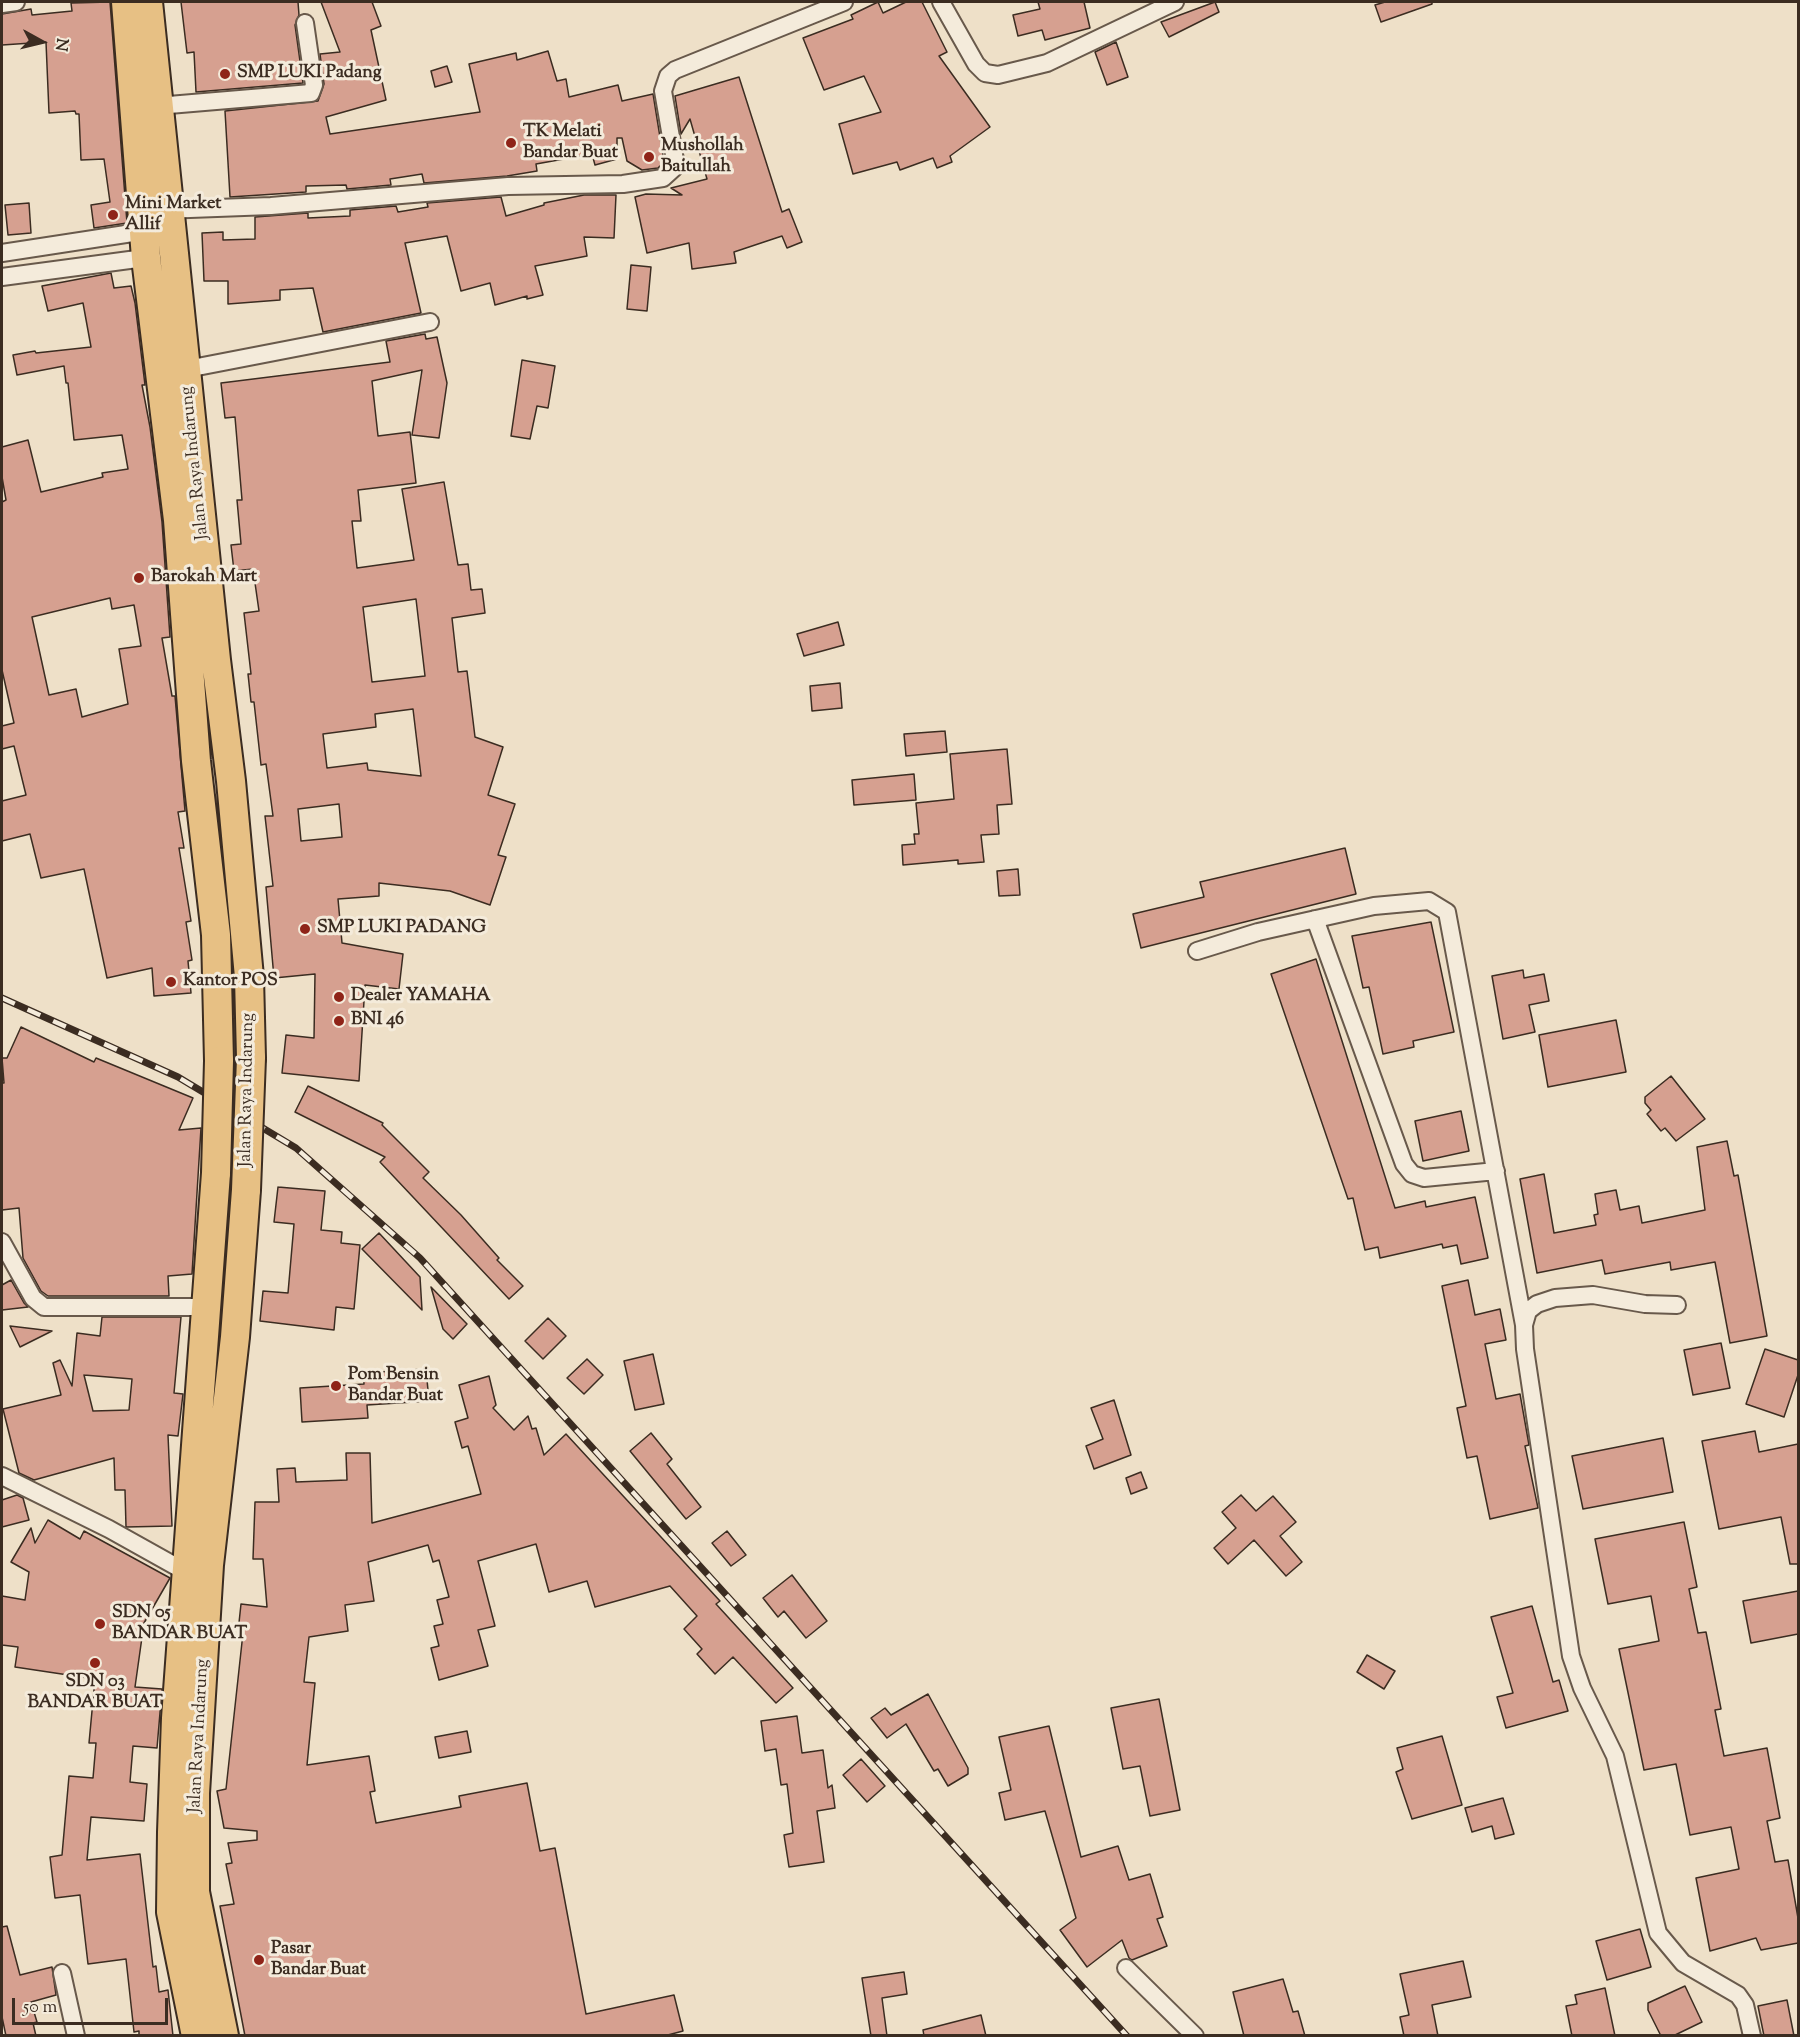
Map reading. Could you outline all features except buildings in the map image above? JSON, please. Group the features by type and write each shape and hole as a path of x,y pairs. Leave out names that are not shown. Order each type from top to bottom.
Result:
{"highway":[{"name":"Jalan Raya Indarung","path":"126,2 161,227 187,369 202,663 196,761 216,935 219,1061 216,1173 175,1746 171,1912 196,2036"},
{"name":"Jalan Raya Indarung","path":"148,2 157,105 161,227 146,258 178,520 202,663 231,781 249,977 251,1058 246,1190 240,1277 209,1565 195,1793 195,1892 224,2036"},
{"path":"207,1275 240,1277"}],"street":[{"path":"2,4 16,2"},
{"path":"2,253 271,206 508,186 623,184 663,178 674,168 675,160 663,91 668,76 675,70 844,2"},
{"path":"941,2 976,64 986,73 998,75 1047,63 1175,2"},
{"path":"157,105 311,93 314,85 305,23"},
{"path":"2,277 146,258"},
{"path":"187,369 430,322"},
{"path":"1197,951 1315,919 1401,902 1429,901 1447,912 1524,1325 1530,1383 1571,1656 1582,1688 1616,1756 1658,1934 1683,1963 1738,1995 1744,2005 1752,2036"},
{"path":"1315,919 1404,1164 1412,1174 1424,1178 1496,1172"},
{"path":"2,1242 33,1298 44,1307 206,1307"},
{"path":"1524,1325 1528,1311 1537,1304 1574,1296 1593,1295 1644,1304 1677,1305"},
{"path":"2,1476 109,1528 186,1572"},
{"path":"1126,1968 1195,2036"},
{"path":"62,1973 76,2036"}],"railway":[{"path":"2,998 178,1077 296,1148 420,1258 1127,2036"}],"place":[{"name":"SMP LUKI Padang","path":"225,74"},
{"name":"TK Melati Bandar Buat","path":"511,143"},
{"name":"Mushollah Baitullah","path":"649,157"},
{"name":"Mini Market Allif","path":"113,215"},
{"name":"Barokah Mart","path":"139,578"},
{"name":"SMP LUKI PADANG","path":"305,929"},
{"name":"Kantor POS","path":"171,982"},
{"name":"Dealer YAMAHA","path":"339,997"},
{"name":"BNI 46","path":"339,1021"},
{"name":"Pom Bensin Bandar Buat","path":"336,1386"},
{"name":"SDN 05 BANDAR BUAT","path":"100,1624"},
{"name":"SDN 03 BANDAR BUAT","path":"95,1663"},
{"name":"Pasar Bandar Buat","path":"259,1960"}]}
